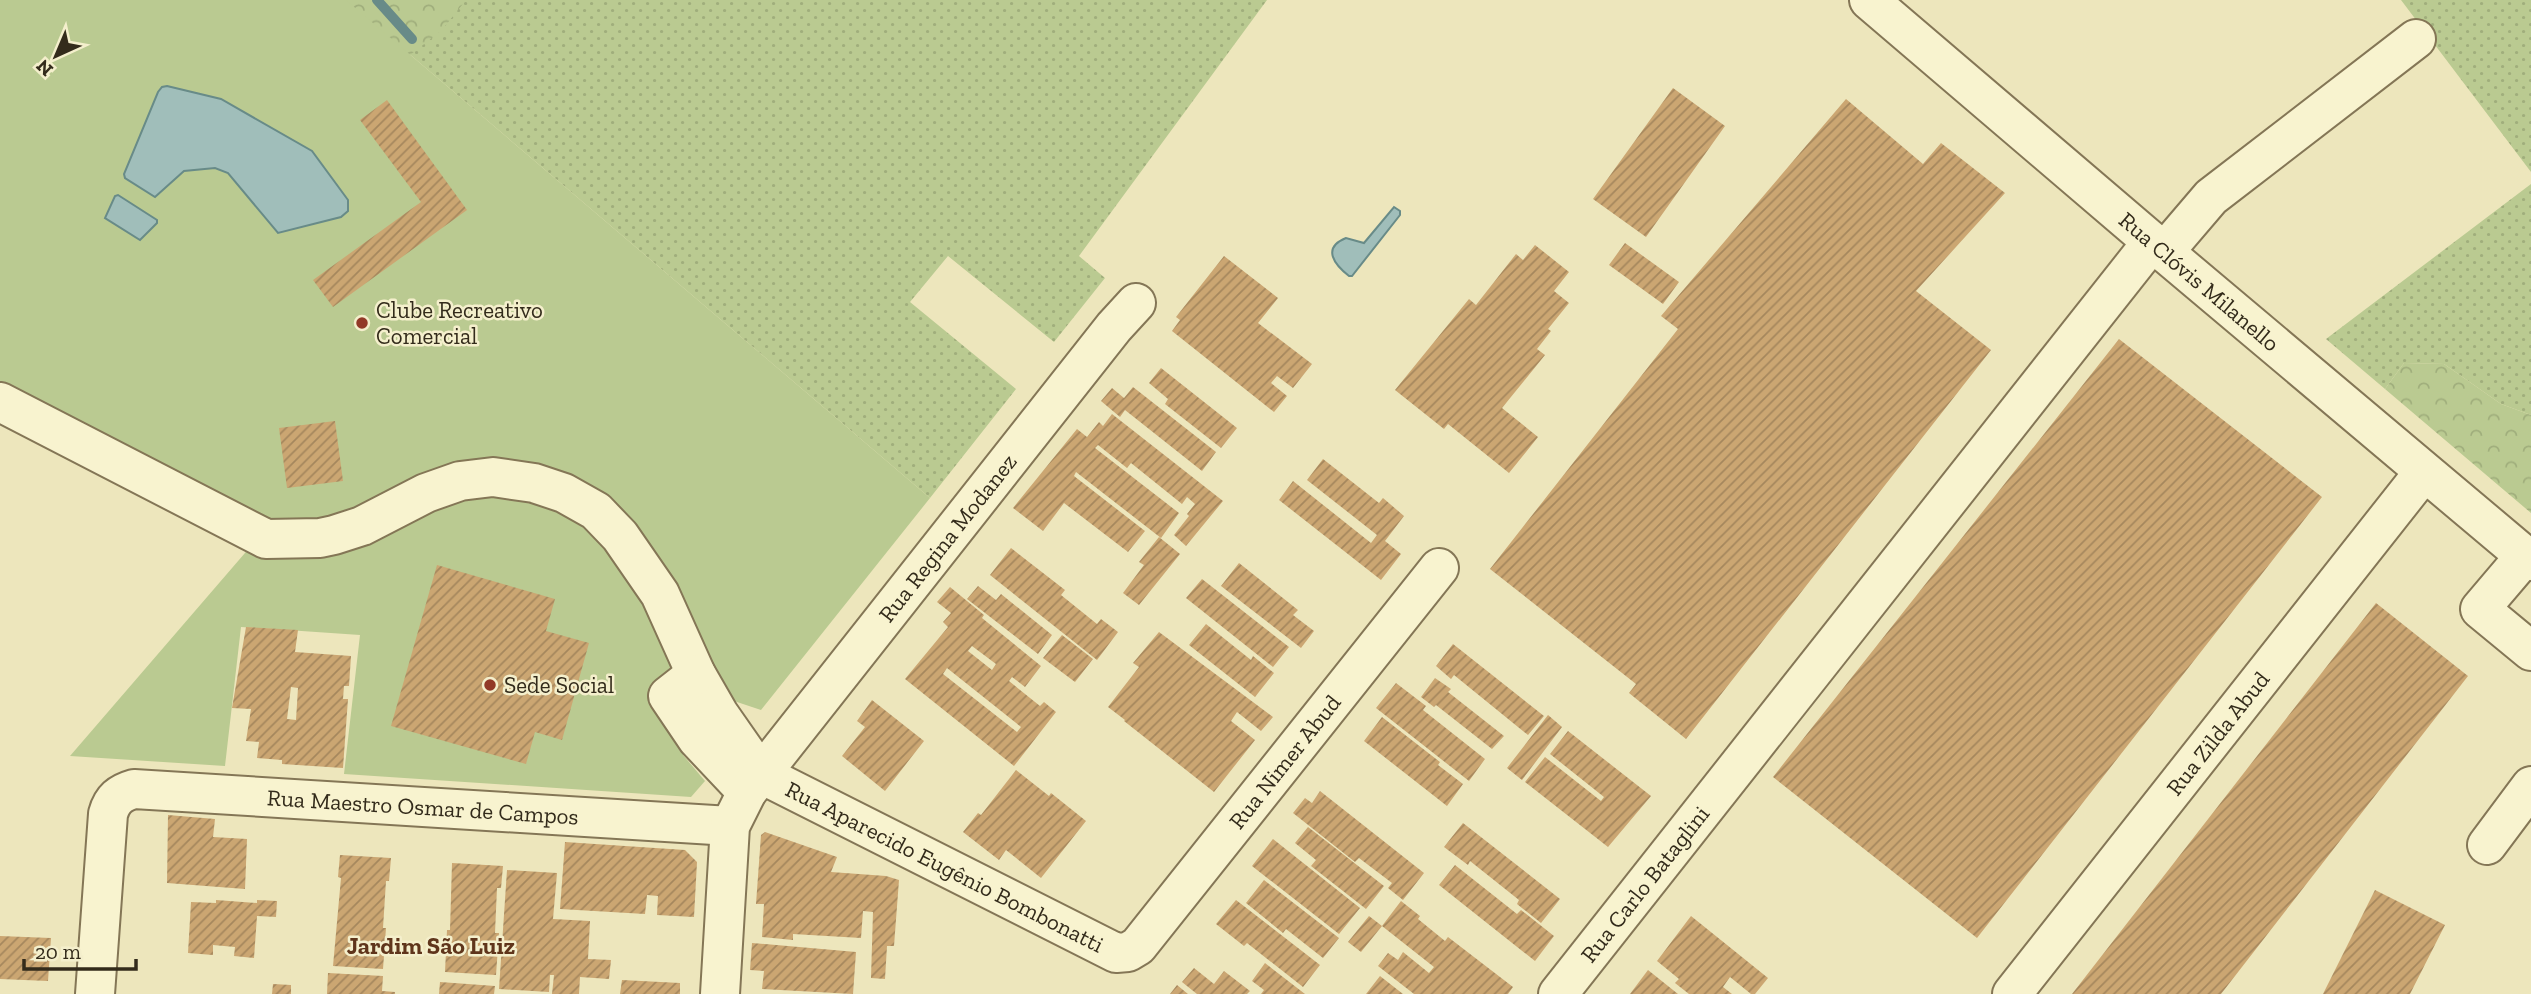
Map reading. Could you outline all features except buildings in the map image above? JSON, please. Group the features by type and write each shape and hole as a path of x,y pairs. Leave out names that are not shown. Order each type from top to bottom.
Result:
{"street":[{"name":"Rua Clóvis Milanello","path":"1869,0 2528,559"},
{"name":"Rua Carlo Bataglini","path":"1558,994 2158,247 2211,197 2416,39"},
{"name":"Rua Regina Modanez","path":"730,826 754,783 1114,327 1136,303"},
{"path":"0,402 266,540 334,535 362,526 426,493 460,481 493,478 534,483 564,493 596,511 620,537 660,594 696,674 754,783"},
{"name":"Rua Zilda Abud","path":"2012,994 2424,472"},
{"path":"2528,559 2480,609 2531,651"},
{"name":"Rua Nimer Abud","path":"1128,952 1138,946 1147,935 1439,568"},
{"name":"Rua Aparecido Eugênio Bombonatti","path":"754,783 1111,951 1128,952"},
{"path":"2487,845 2531,786"},
{"name":"Rua Maestro Osmar de Campos","path":"95,994 108,814 117,797 134,789 730,826"},
{"path":"720,994 730,826"}],"green space":[{"name":"Clube Recreativo Comercial","path":"0,0 346,0 930,498 761,710 731,700 683,755 705,781 691,797 344,774 360,635 241,627 225,766 70,756 251,546 0,415"},
{"path":"263,0 466,0 441,31 410,55 334,45"},
{"path":"346,0 1267,0 1079,256 1105,278 1054,342 948,256 910,302 1016,389 930,498"},
{"path":"2401,0 2531,0 2531,172"},
{"path":"2531,184 2531,415 2501,404 2444,364 2404,363 2385,389 2326,339"},
{"path":"2404,363 2444,364 2501,404 2531,415 2531,513 2385,389"}],"water":[{"path":"167,86 221,99 312,151 348,200 348,211 341,217 278,233 228,173 215,168 184,171 155,197 125,178 124,174 158,92"},
{"path":"118,195 157,220 140,240 105,218 115,196"},
{"path":"1394,207 1400,211 1400,215 1352,276 1349,276 1335,262 1332,252 1334,247 1346,238 1364,243"}],"waterway":[{"path":"377,0 412,39"}],"place":[{"name":"Clube Recreativo Comercial","path":"362,323"},
{"name":"Sede Social","path":"490,685"}],"district":[{"name":"Jardim São Luiz","path":"431,946"}]}
